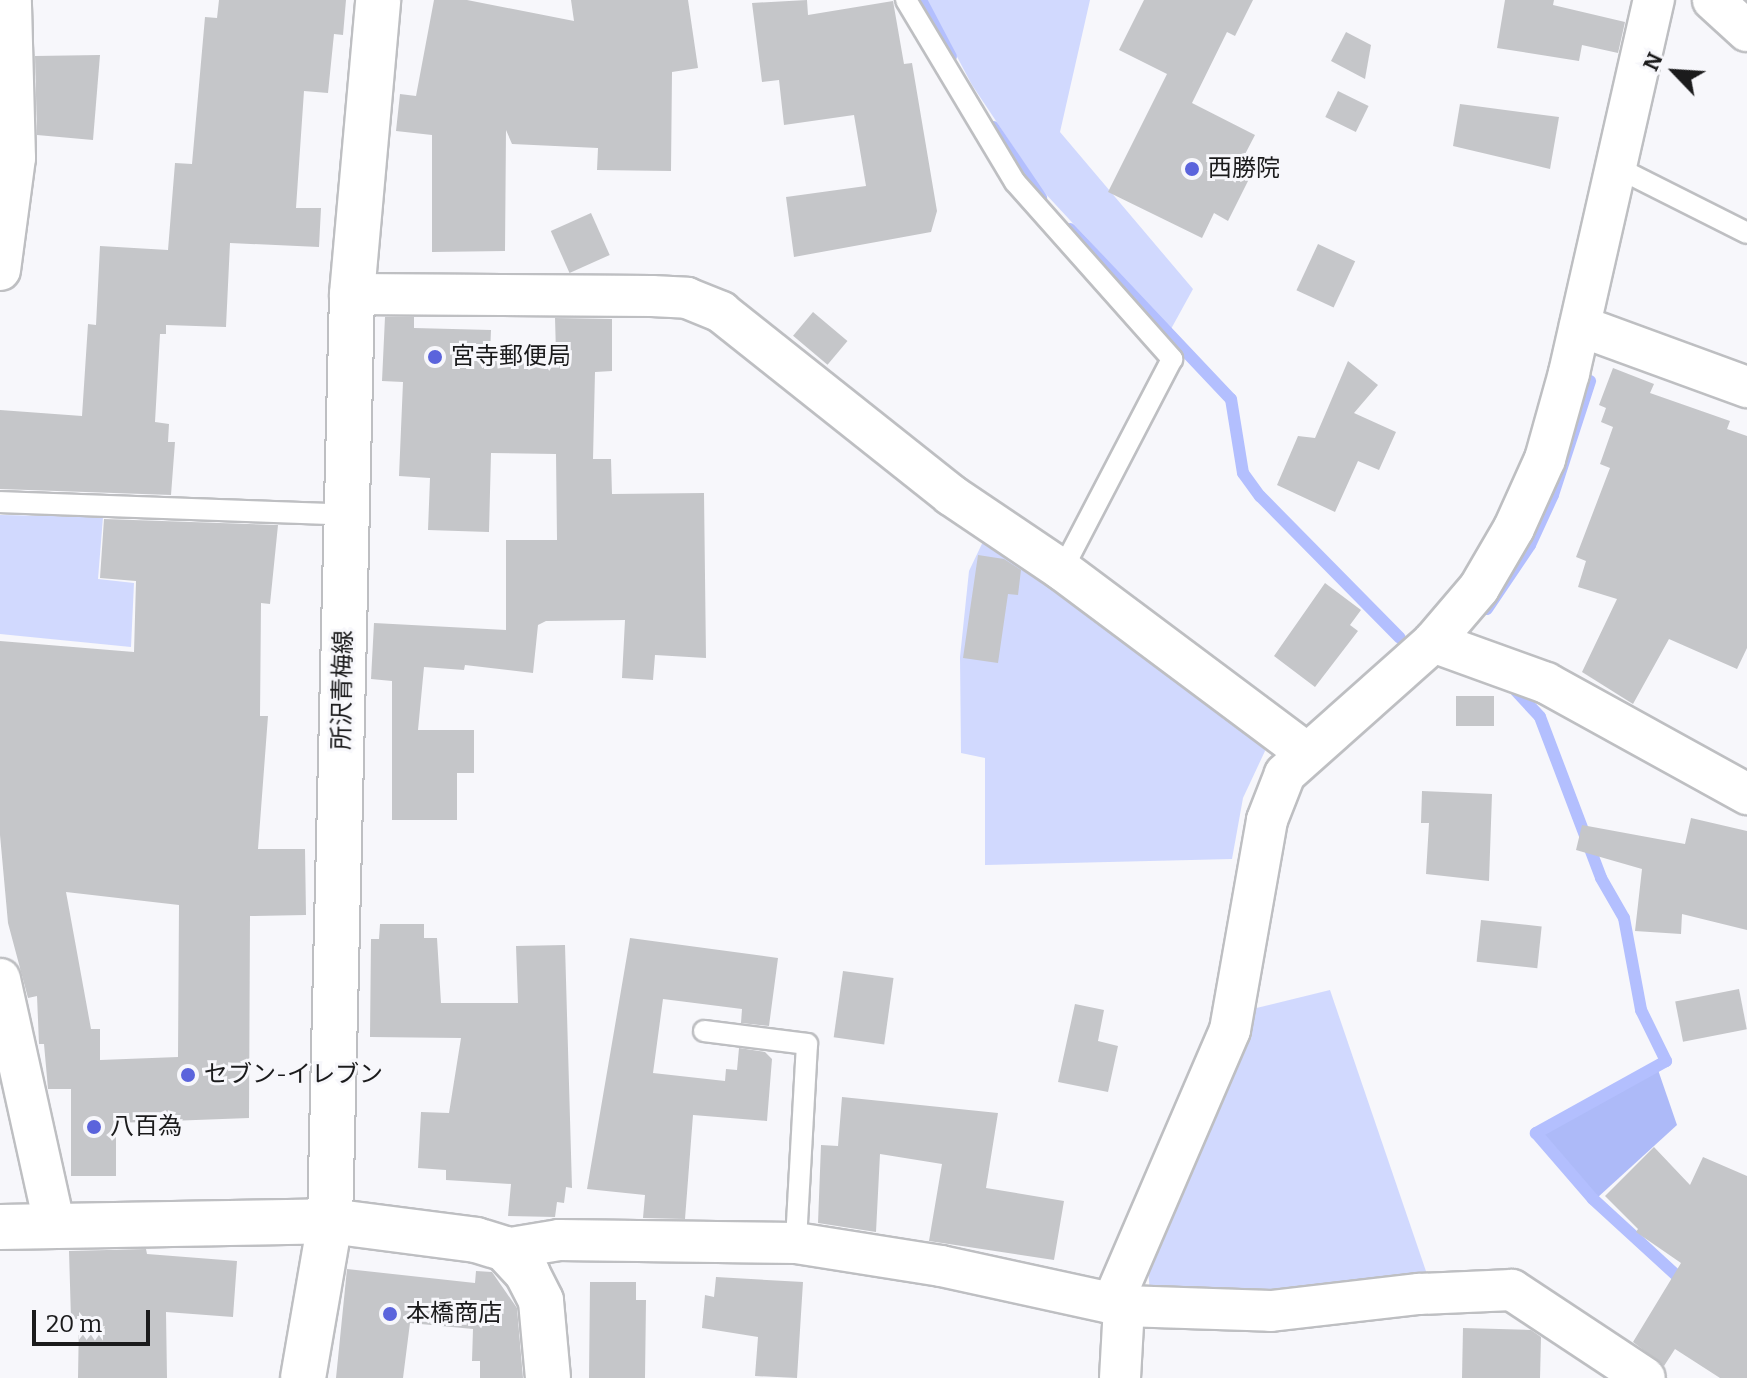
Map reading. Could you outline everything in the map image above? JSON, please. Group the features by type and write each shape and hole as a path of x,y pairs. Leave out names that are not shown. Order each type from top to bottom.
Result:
{"main road":[{"name":"所沢青梅線","path":"303,1378 330,1221 352,294 378,0"},
{"path":"0,1227 330,1221 431,1231 505,1249 527,1273 541,1301 548,1378"}],"street":[{"path":"0,270 15,158 11,0"},
{"path":"1120,1378 1118,1305 1230,1030 1267,820 1285,774 1433,642 1479,588 1514,528 1545,459 1580,326 1654,0"},
{"path":"1713,0 1747,31"},
{"path":"352,294 652,296 687,298 721,312 951,495 1062,570 1307,753"},
{"path":"1580,326 1747,387"},
{"path":"1433,642 1546,683 1747,794"},
{"path":"0,979 55,1227"},
{"path":"505,1249 559,1240 796,1243 941,1266 1118,1305 1271,1311 1419,1294 1512,1290 1645,1378"}],"lane":[{"path":"906,0 1015,182 1172,359 1062,570"},
{"path":"1614,166 1747,233"},
{"path":"0,502 347,515"},
{"path":"704,1031 807,1044 796,1243"}],"shaded area":[{"path":"927,0 1090,0 1060,132 1193,289 1171,329 1042,190 972,85"},
{"path":"0,515 103,517 98,579 134,583 131,647 0,634"},
{"path":"989,529 1262,730 1265,751 1243,798 1232,859 985,865 985,758 961,753 960,657 969,571"},
{"path":"1330,990 1429,1280 1270,1296 1150,1293 1147,1256 1244,1011"},
{"path":"1657,1067 1677,1125 1597,1198 1538,1130"}],"building":[{"path":"219,0 346,0 343,35 334,34 328,93 304,91 296,208 321,208 319,247 230,243 226,327 166,325 166,334 160,334 155,422 169,424 168,442 175,442 171,495 0,489 0,410 82,416 88,324 96,325 100,246 168,250 175,163 192,164 205,17 217,18"},
{"path":"434,0 467,0 574,21 571,0 688,0 698,68 672,72 671,171 597,170 598,148 512,144 506,130 505,251 432,252 432,135 396,131 400,94 416,96"},
{"path":"807,0 808,15 893,1 904,64 912,63 937,211 931,232 794,257 786,197 866,186 854,115 784,125 779,80 762,82 752,3"},
{"path":"1144,0 1253,0 1235,36 1227,32 1192,103 1255,135 1242,160 1255,167 1228,221 1214,213 1202,238 1108,192 1167,74 1119,50"},
{"path":"1505,0 1554,0 1553,5 1625,22 1618,53 1582,45 1579,61 1497,48"},
{"path":"1346,32 1371,45 1365,79 1331,61"},
{"path":"100,55 93,140 37,135 35,56"},
{"path":"1338,91 1369,106 1356,132 1325,117"},
{"path":"1460,104 1559,117 1550,169 1453,146"},
{"path":"591,213 610,255 570,273 551,231"},
{"path":"1318,244 1355,261 1334,308 1296,290"},
{"path":"813,312 847,341 828,365 793,336"},
{"path":"385,317 414,317 414,328 491,330 490,354 556,353 555,318 612,319 612,371 595,372 593,459 611,459 612,494 704,493 706,658 655,655 653,680 622,678 625,620 546,621 538,625 533,673 465,665 464,670 424,667 418,730 474,730 474,773 457,773 457,820 392,820 392,681 371,679 374,623 506,630 506,540 557,540 556,454 491,453 489,532 428,530 430,478 399,476 403,382 382,381"},
{"path":"1348,361 1378,385 1354,413 1396,432 1379,470 1358,461 1335,512 1277,485 1298,436 1315,438"},
{"path":"1613,368 1654,384 1650,393 1730,421 1727,429 1747,436 1747,648 1737,669 1669,639 1633,704 1582,672 1617,599 1578,587 1586,561 1576,557 1610,468 1600,464 1613,427 1601,422 1606,408 1599,405"},
{"path":"104,519 278,525 270,604 261,603 260,716 268,716 258,849 305,849 306,915 250,916 249,1118 116,1123 116,1176 71,1176 71,1089 48,1089 44,1044 39,1044 37,996 28,998 8,923 0,835 0,641 134,652 136,581 100,578","holes":["66,892 179,905 178,1057 100,1060 100,1029 91,1029"]},
{"path":"978,555 1004,559 1021,570 1018,595 1008,594 998,663 963,658"},
{"path":"1325,583 1361,610 1350,625 1358,631 1315,687 1274,656"},
{"path":"1456,696 1494,696 1494,726 1456,726"},
{"path":"1422,791 1492,794 1489,881 1426,874 1429,823 1421,823"},
{"path":"1691,818 1747,831 1747,930 1682,914 1681,934 1635,931 1642,869 1576,850 1582,825 1685,844"},
{"path":"1481,920 1542,926 1537,968 1477,962"},
{"path":"380,924 424,924 424,938 437,938 441,1003 518,1003 516,946 565,945 572,1188 566,1187 564,1203 557,1202 555,1217 508,1216 511,1184 446,1180 446,1170 418,1168 421,1112 449,1113 461,1038 370,1037 371,939 379,939"},
{"path":"630,938 778,958 769,1026 741,1023 742,1009 663,999 653,1073 725,1081 726,1069 737,1070 739,1048 765,1052 772,1059 767,1121 693,1115 685,1219 643,1218 645,1195 587,1189"},
{"path":"843,971 894,978 884,1044 834,1037"},
{"path":"1739,989 1747,1029 1683,1042 1675,1001"},
{"path":"1075,1004 1104,1010 1098,1041 1118,1046 1108,1092 1058,1082"},
{"path":"842,1097 998,1113 986,1188 1064,1201 1054,1260 929,1241 942,1164 880,1154 876,1232 818,1223 821,1145 838,1146"},
{"path":"1654,1147 1690,1185 1703,1157 1747,1176 1747,1378 1720,1378 1675,1349 1664,1366 1633,1342 1681,1263 1636,1232 1638,1229 1605,1196"},
{"path":"146,1249 147,1254 237,1261 233,1317 166,1312 167,1378 78,1378 79,1319 71,1319 69,1251"},
{"path":"347,1269 475,1283 476,1271 492,1272 517,1308 523,1378 480,1378 480,1361 472,1361 473,1329 410,1323 403,1378 336,1378"},
{"path":"716,1277 803,1282 797,1378 755,1376 758,1337 702,1328 705,1295 714,1297"},
{"path":"590,1282 636,1282 636,1300 646,1300 645,1378 589,1378"},
{"path":"1463,1328 1531,1330 1541,1337 1540,1378 1462,1378"}],"waterway":[{"path":"921,0 951,57"},
{"path":"993,127 1041,198"},
{"path":"1070,229 1231,399 1243,473 1260,496 1400,638"},
{"path":"1487,609 1530,545 1553,495 1590,381"},
{"path":"1516,691 1540,717 1601,878 1624,918 1641,1010 1666,1061 1536,1133 1593,1199 1687,1285"}],"place":[{"name":"西勝院","path":"1192,169"},
{"name":"宮寺郵便局","path":"435,357"},
{"name":"セブン-イレブン","path":"188,1075"},
{"name":"八百為","path":"94,1127"},
{"name":"本橋商店","path":"390,1314"}]}
